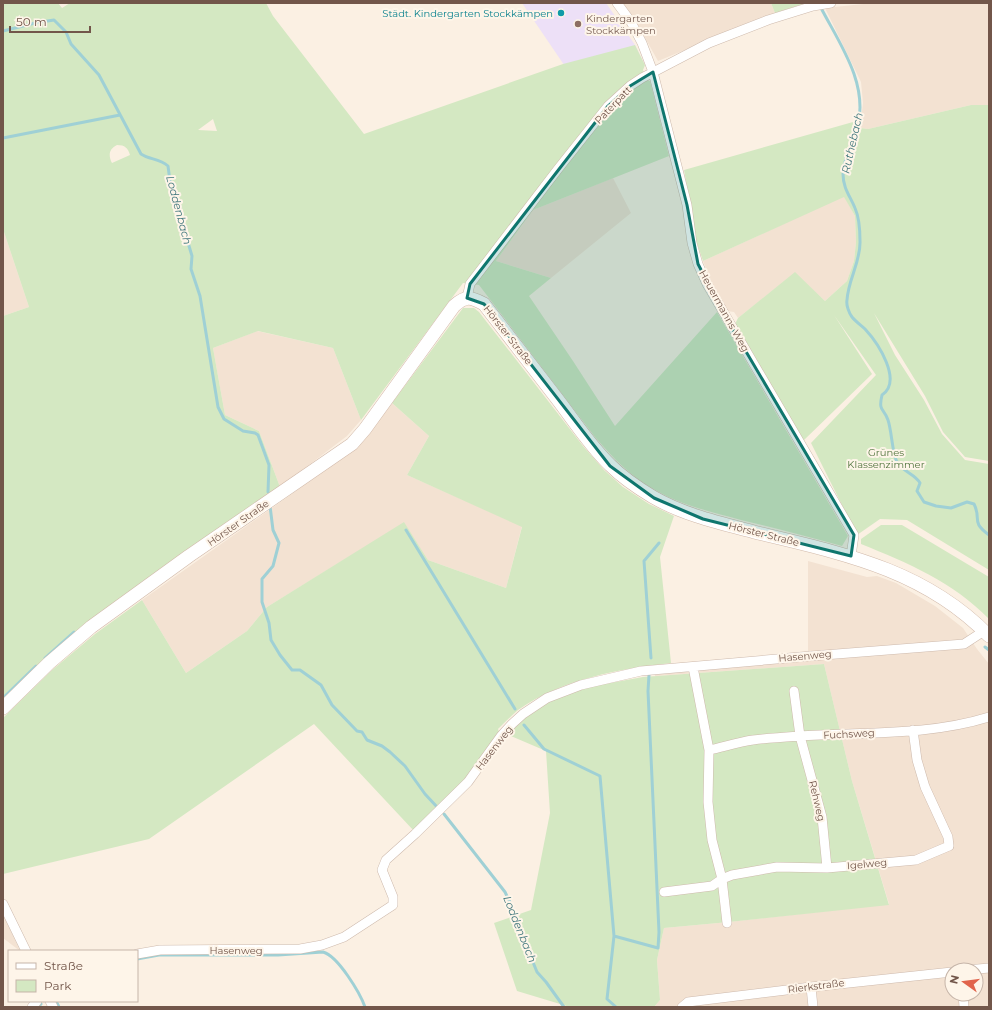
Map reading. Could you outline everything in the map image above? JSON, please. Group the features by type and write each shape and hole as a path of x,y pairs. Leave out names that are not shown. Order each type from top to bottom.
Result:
{"street":[{"name":"Heuermanns Weg","path":"618,3 631,22 642,43 653,72 687,205 692,242 698,264 707,284 728,321 854,535 851,556"},
{"name":"Paterpatt","path":"467,298 470,284 558,169 608,106 630,86 653,72 709,43 768,20 813,6 829,3"},
{"name":"Hörster Straße","path":"3,708 49,663 90,627 352,444 365,429 454,306 467,298 474,299 484,304 610,466 654,498 703,519 851,556 903,576 935,593 971,618 987,634"},
{"name":"Hasenweg","path":"138,954 160,950 300,949 322,945 344,937 393,905 393,897 382,870 386,860 468,782 501,736 524,714 548,698 581,685 641,671 964,644 987,634"},
{"path":"693,667 709,750 708,802 712,840 722,879 727,923"},
{"name":"Rehweg","path":"794,691 800,736 822,817 827,868"},
{"name":"Fuchsweg","path":"709,750 752,740 913,730 951,726 989,717"},
{"name":"Igelweg","path":"664,892 712,886 722,879 732,875 777,867 827,868 916,860 948,846 948,837 925,787 917,760 913,730"},
{"path":"3,904 26,950"},
{"name":"Rierkstraße","path":"682,1007 688,1002 944,973"},
{"path":"811,987 813,1007"}],"highlighted area":[{"path":"653,72 687,205 698,264 728,321 854,535 851,556 703,519 654,498 610,466 484,304 467,298 470,284 608,106 630,86"}],"shaded area":[{"name":"Kindergarten Stockkämpen","path":"522,3 606,3 635,45 643,62 575,81"},
{"path":"622,3 771,3 775,13 658,61 634,18"},
{"path":"873,3 989,3 989,105 971,105 868,129 860,128 863,103 861,82 825,8"},
{"path":"613,178 631,213 551,278 496,261 533,210"},
{"path":"844,196 855,216 856,242 854,261 847,281 825,301 795,273 738,318 734,312 727,311 711,281 703,261"},
{"path":"3,229 29,307 3,316"},
{"path":"257,331 333,348 361,420 347,436 280,487 259,431 225,415 213,348"},
{"path":"392,403 429,436 407,475 522,526 506,588 428,560 404,523 267,607 247,631 186,673 142,600 289,496 362,442"},
{"path":"808,561 867,577 877,576 896,583 935,606 963,628 989,664 989,1007 654,1007 660,1000 657,960 664,928 889,904 852,781 824,664 655,676 655,665 808,652"},
{"path":"3,914 20,950 3,938"}],"green space":[{"path":"3,3 58,3 62,8 70,3 266,3 273,16 364,134 563,64 635,45 645,65 643,70 647,80 650,81 669,156 533,210 496,261 551,278 529,296 615,426 717,312 848,536 842,546 698,508 677,501 648,486 623,467 595,437 479,285 463,283 361,420 333,348 258,331 213,348 225,415 259,431 280,487 82,626 3,699 3,316 29,307 3,229","holes":["213,119 217,131 198,130","117,145 126,147 130,155 112,163 110,152 112,148"]},
{"path":"771,3 806,3 775,13"},
{"name":"Grünes Klassenzimmer","path":"971,105 989,105 989,461 965,457 943,432 925,396 874,313 895,355 924,400 942,434 965,460 989,464 989,570 907,520 880,519 857,535 811,443 876,375 834,315 872,374 803,441 735,324 738,318 795,272 825,301 847,281 854,261 856,242 855,216 844,197 703,261 696,240 684,170 853,122 860,128 868,129"},
{"path":"463,308 474,308 479,312 583,446 604,470 623,487 649,504 674,516 660,557 671,663 611,672 572,683 535,699 518,710 498,729 499,732 466,779 414,831 314,724 149,839 3,874 3,718 51,671 95,634 142,600 186,673 247,631 267,607 404,522 428,560 506,588 522,527 407,475 429,436 392,403"},
{"path":"881,525 902,525 989,577 989,619 960,594 945,584 913,566 861,544 861,539"},
{"path":"824,664 852,781 889,905 664,928 657,960 660,1000 654,1007 570,1007 517,991 494,923 531,910 550,813 546,751 506,734 526,716 551,701 583,688 643,677"}],"waterway":[{"name":"Ruthebach","path":"820,6 850,63 859,93 860,109 858,125 843,168 845,188 855,208 859,224 860,237 859,256 850,285 847,304 852,317 870,335 882,352 886,362 890,381 888,389 882,395 881,407 888,420 895,458 897,462 920,483 917,491 924,502 936,506 951,508 967,502 974,504 978,523 989,535"},
{"name":"Loddenbach","path":"3,31 54,20 66,32 71,44 99,75 141,154 165,163 168,166 170,181 180,206 180,220 185,226 186,236 192,256 191,269 200,296 218,407 224,419 243,431 258,435 269,465 268,492"},
{"path":"3,138 120,115"},
{"name":"Loddenbach","path":"270,506 273,530 279,543 273,566 262,579 262,602 269,623 271,640 280,655 292,670 300,670 321,685 332,705 357,731 362,732 367,740 382,746 405,766 425,794 438,808"},
{"path":"406,530 515,709"},
{"path":"651,658 644,561 659,543"},
{"path":"45,658 74,632"},
{"path":"985,647 989,650"},
{"path":"3,698 36,666"},
{"path":"614,936 658,948 659,932 648,691 649,675"},
{"path":"524,725 544,749 600,776 614,936 607,999 616,1007"},
{"name":"Loddenbach","path":"444,814 505,892 518,919 519,928 537,972 564,1007"},
{"path":"138,959 159,955 278,955 323,952 329,955 342,967 365,1007"},
{"path":"57,1003 59,1007"},
{"path":"38,1007 41,1004"}],"place":[{"name":"Städt. Kindergarten Stockkämpen","path":"561,13"},
{"name":"Kindergarten Stockkämpen","path":"578,24"}]}
